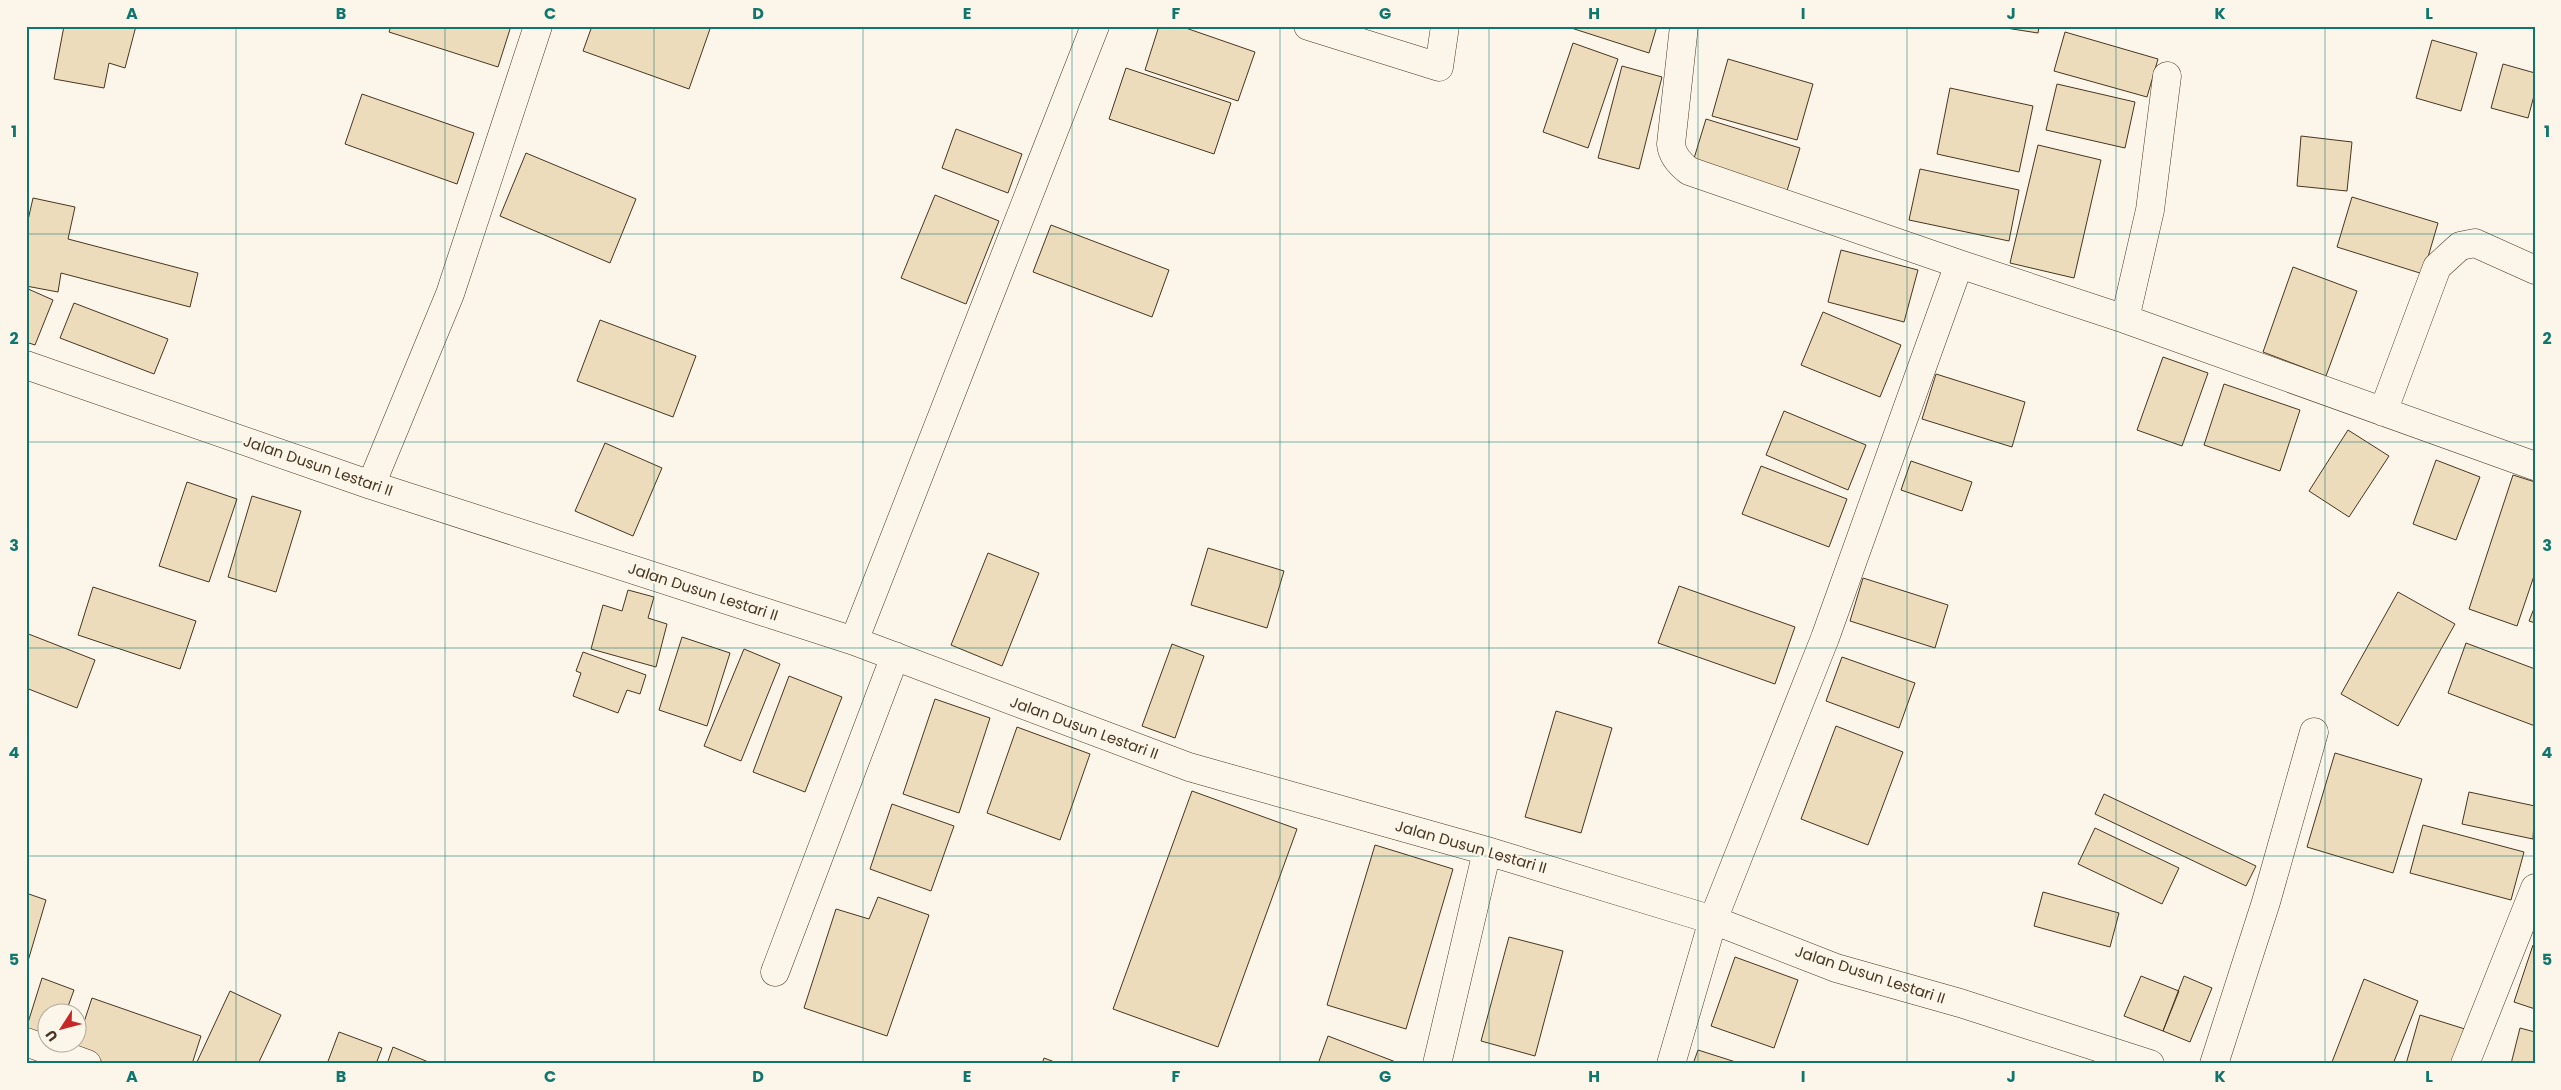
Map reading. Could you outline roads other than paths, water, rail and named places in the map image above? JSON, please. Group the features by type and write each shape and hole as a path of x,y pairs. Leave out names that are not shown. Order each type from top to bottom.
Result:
{"street":[{"path":"371,485 450,294 538,26"},
{"path":"854,641 1095,26"},
{"path":"1308,26 1439,67 1445,26"},
{"path":"1684,26 1671,144 1673,154 1688,171 2125,319 2535,466"},
{"path":"2125,319 2150,210 2167,76"},
{"path":"2383,412 2437,268 2449,254 2460,246 2475,243 2535,270"},
{"path":"1671,1064 1714,920 1826,638 1959,264"},
{"name":"Jalan Dusun Lestari II","path":"26,365 371,485 854,641 1189,767 1487,851 1714,920 1836,968 1960,1003 2150,1064"},
{"path":"775,972 895,656"},
{"path":"2214,1064 2266,902 2314,732"},
{"path":"1437,1064 1487,851"},
{"path":"2464,1064 2535,888"},
{"path":"26,1042 87,1064"}]}
